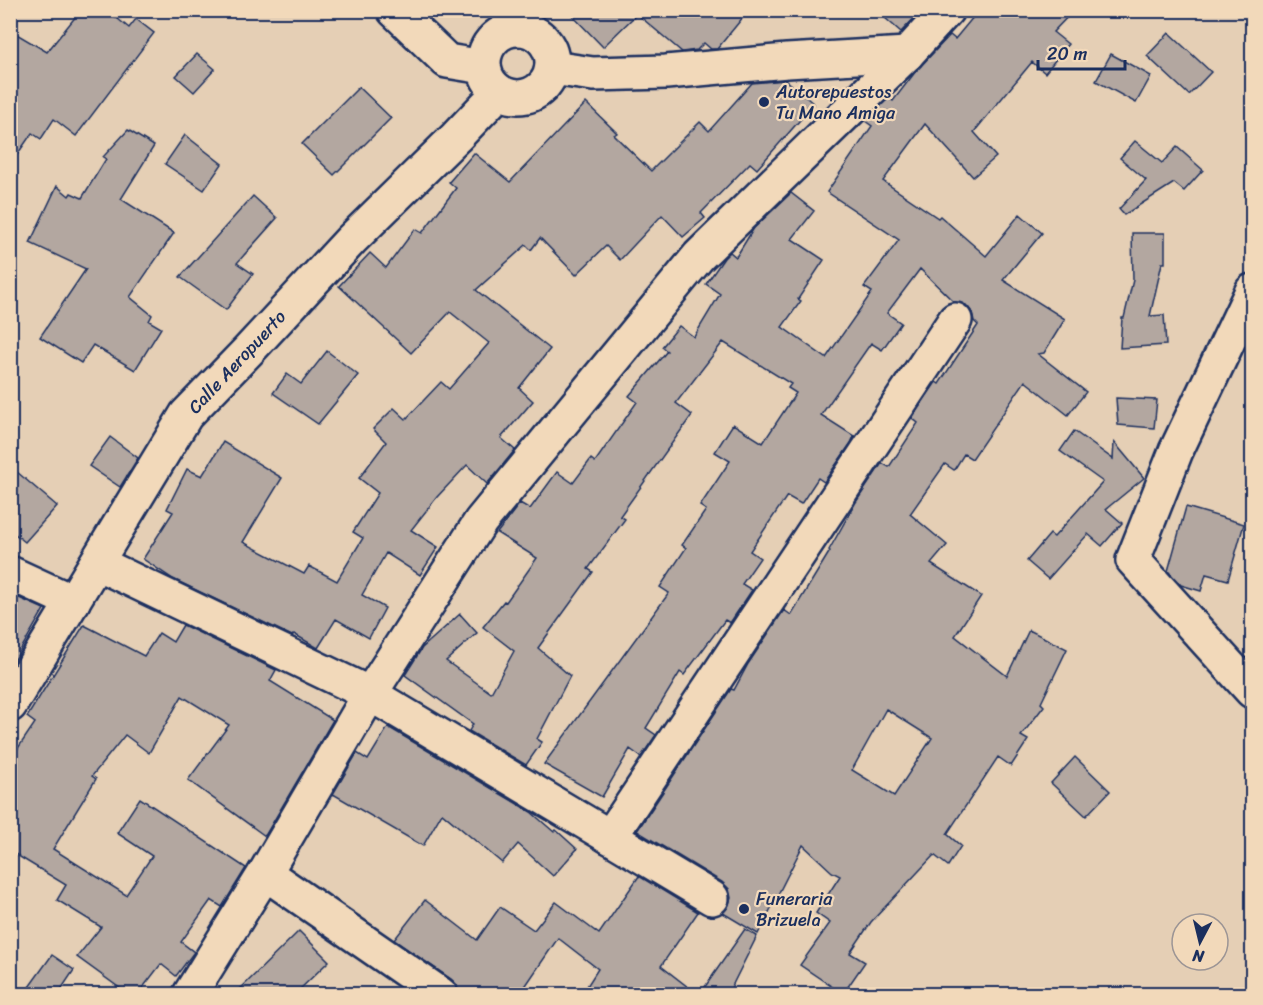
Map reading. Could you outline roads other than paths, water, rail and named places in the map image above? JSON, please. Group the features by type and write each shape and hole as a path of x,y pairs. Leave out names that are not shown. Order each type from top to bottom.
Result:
{"street":[{"path":"394,10 447,61 491,79 515,98 532,95 545,84 552,68 551,54 544,41 533,32 519,29 504,32 493,40 485,52 491,79"},
{"path":"190,994 265,873 370,694 481,520 699,256 907,54 946,10"},
{"path":"552,68 592,74 666,72 787,61 907,54"},
{"name":"Calle Aeropuerto","path":"10,705 186,415 351,240 456,137 491,79"},
{"path":"1252,291 1176,452 1133,560 1252,691"},
{"path":"610,837 955,320"},
{"path":"97,563 370,694 712,898"},
{"path":"10,573 73,602"},
{"path":"265,873 440,994"}],"place":[{"name":"Autorepuestos Tu Mano Amiga","path":"764,102"},
{"name":"Funeraria Brizuela","path":"744,909"}]}
